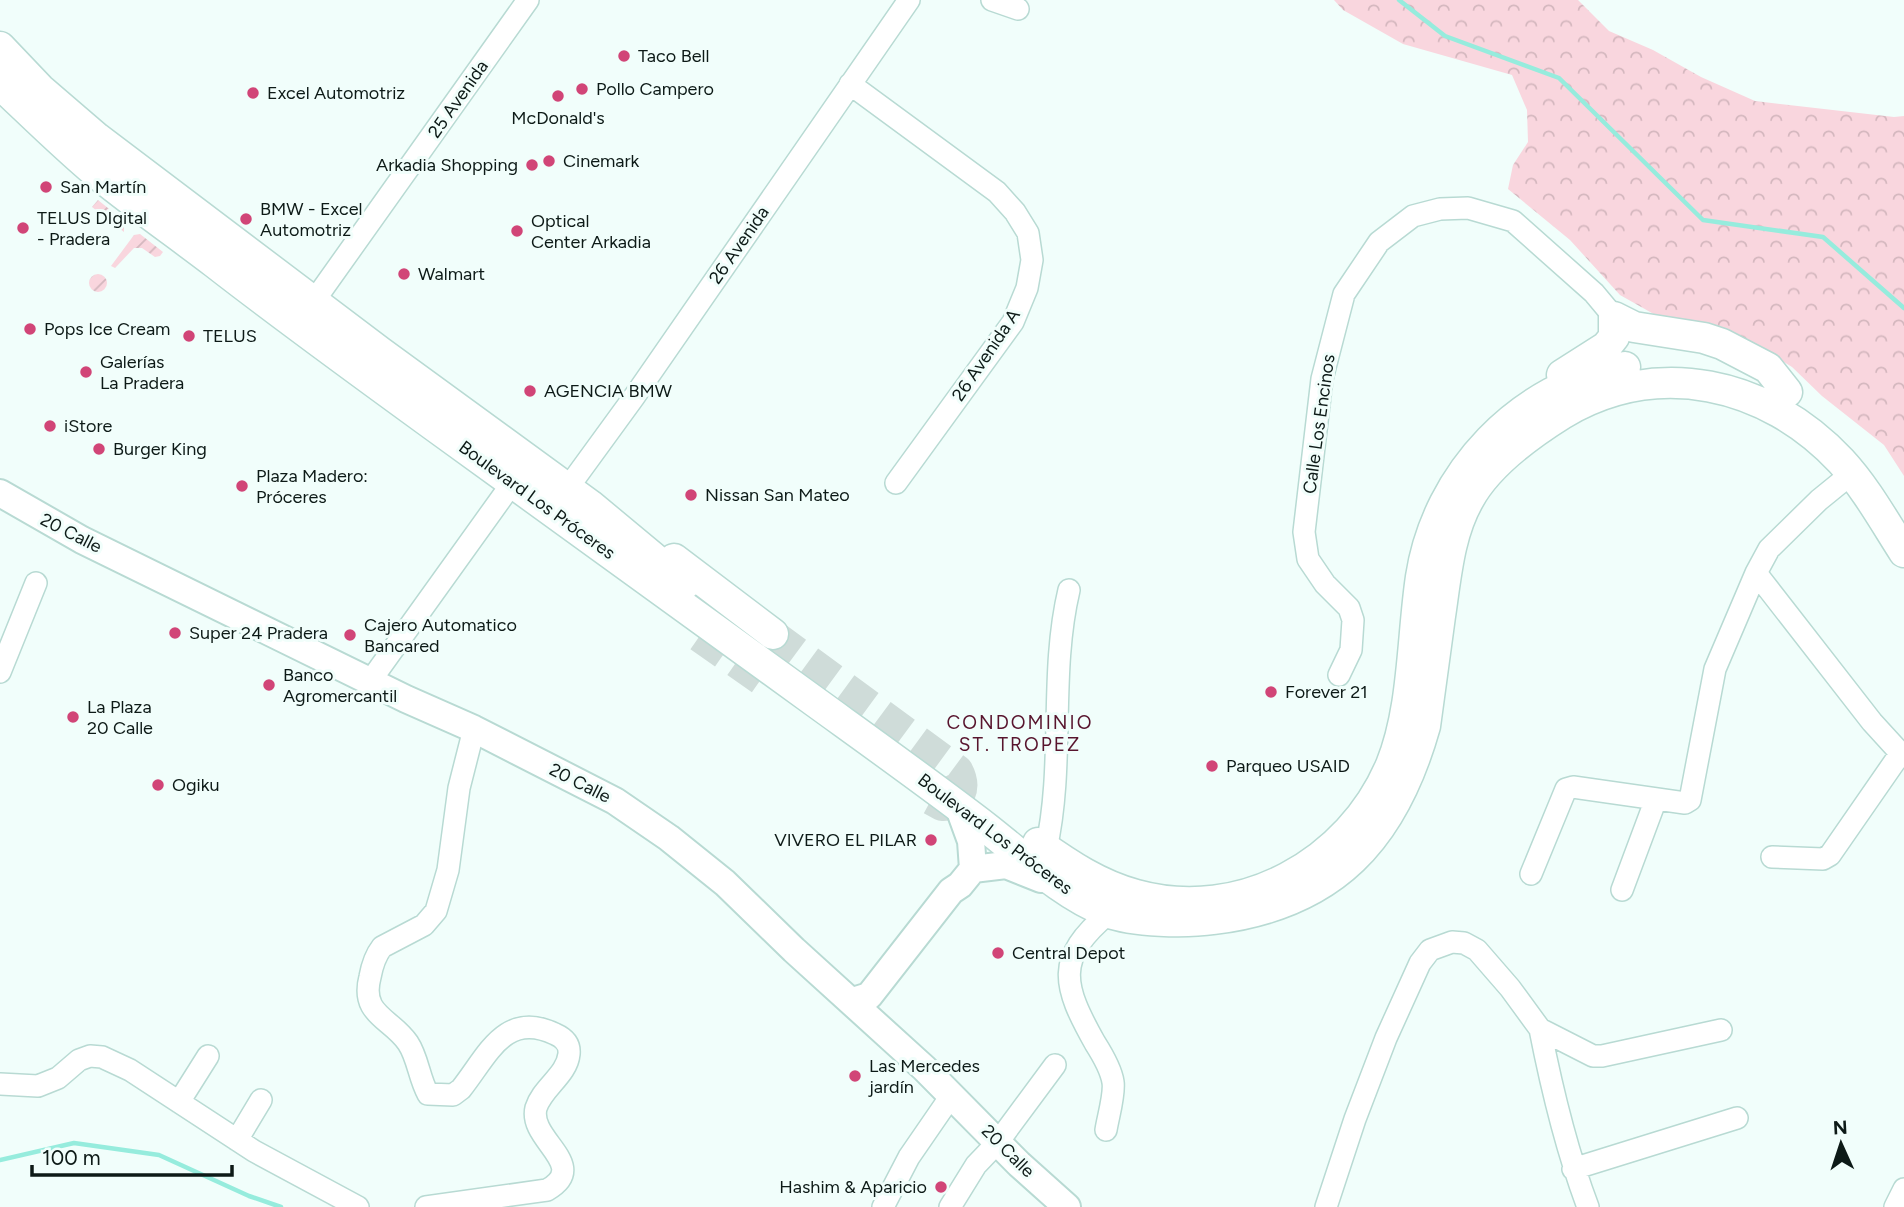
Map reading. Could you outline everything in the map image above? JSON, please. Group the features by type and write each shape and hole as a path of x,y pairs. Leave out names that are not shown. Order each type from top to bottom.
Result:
{"highway":[{"name":"Boulevard Los Próceres","path":"0,47 40,89 97,138 614,523 665,568 1075,869 1114,887 1146,897 1196,902 1229,898 1276,885 1318,861 1358,821 1380,789 1392,764 1403,725 1422,575 1439,513 1454,484 1494,435 1521,412 1554,391 1616,369 1651,363 1688,363 1718,368 1787,392 1823,417 1858,452 1904,517"},
{"name":"Boulevard Los Próceres","path":"0,84 69,148 128,197 282,316 664,592 1069,891 1109,913 1158,921 1199,921 1247,915 1271,909 1304,894 1336,875 1355,858 1372,838 1407,783 1417,755 1425,726 1452,539 1469,498 1489,472 1531,433 1602,393 1661,383 1703,384 1746,396 1788,416 1824,445 1851,474 1904,552"},
{"path":"1521,412 1552,382 1606,346 1614,337 1614,317 1644,330 1704,338 1722,344 1768,368 1787,392"},
{"path":"614,523 662,550 773,634"},
{"path":"664,592 699,637"}],"main road":[{"name":"20 Calle","path":"0,494 82,540 474,729 615,801 669,838 725,883 794,950 853,1001 1067,1207"},
{"path":"872,1019 876,1002 958,897 967,877 971,841 959,808"},
{"path":"853,1001 869,996 951,891 967,877 995,865 1012,867 1069,891"}],"street":[{"name":"25 Avenida","path":"314,301 528,0"},
{"name":"26 Avenida","path":"567,489 909,0"},
{"path":"992,0 1018,9"},
{"name":"26 Avenida A","path":"850,84 997,192 1015,212 1028,233 1032,260 1027,288 1013,322 895,483"},
{"name":"Calle Los Encinos","path":"1339,675 1351,650 1353,620 1349,608 1325,584 1308,559 1304,532 1322,379 1344,294 1378,242 1413,216 1440,209 1468,208 1513,221 1594,293 1614,317"},
{"path":"1531,874 1566,789 1573,787 1685,803 1690,800 1715,669 1756,573 1769,549 1819,500 1851,474"},
{"path":"370,680 513,482"},
{"path":"1756,573 1863,712 1902,755 1830,855 1823,859 1772,857"},
{"path":"0,672 36,583"},
{"path":"1046,849 1055,790 1061,625 1069,590"},
{"path":"426,1207 547,1190 559,1181 563,1171 562,1161 540,1132 536,1117 542,1094 568,1062 570,1050 564,1038 535,1026 517,1028 502,1037 461,1089 453,1095 428,1094 410,1045 373,1010 368,1001 368,981 377,953 382,947 424,925 436,911 448,870 459,788 474,729"},
{"path":"1622,890 1656,799"},
{"path":"1106,1130 1114,1083 1069,985 1070,959 1088,930 1109,913"},
{"path":"1326,1207 1354,1119 1420,963 1430,950 1452,942 1464,943 1477,950 1510,988 1540,1029 1553,1094 1573,1169 1588,1207"},
{"path":"1540,1029 1593,1056 1721,1030"},
{"path":"0,1084 38,1086 58,1078 79,1060 90,1056 102,1057 130,1070 237,1140 358,1207"},
{"path":"179,1102 208,1056"},
{"path":"950,1207 976,1165 998,1142 1055,1065"},
{"path":"883,1207 909,1157 951,1096"},
{"path":"237,1140 261,1100"},
{"path":"1573,1169 1737,1118"},
{"path":"1895,1207 1904,1189"}],"green space":[{"path":"1334,0 1578,0 1609,31 1755,101 1904,116 1904,476 1884,445 1822,396 1792,367 1750,341 1666,321 1620,295 1570,240 1508,189 1513,165 1528,142 1527,110 1512,75 1403,44 1343,10"},
{"path":"98,200 124,221 124,232 92,207"},
{"path":"140,234 163,252 160,256 155,257 142,248 134,248 115,268 111,266 134,235"},
{"path":"98,274 104,277 107,283 104,289 98,292 92,289 89,283 92,277"}],"waterway":[{"path":"1399,0 1445,36 1559,78 1703,220 1823,237 1904,308"},
{"path":"0,1160 74,1143 159,1155 249,1196 281,1207"}],"tunnel":[{"path":"773,634 958,770 962,788 954,805 942,806 931,800"},
{"path":"699,637 762,681"}],"place":[{"name":"Taco Bell","path":"624,56"},
{"name":"Pollo Campero","path":"582,89"},
{"name":"Excel Automotriz","path":"253,93"},
{"name":"McDonald's","path":"558,96"},
{"name":"Cinemark","path":"549,161"},
{"name":"Arkadia Shopping","path":"532,165"},
{"name":"San Martín","path":"46,187"},
{"name":"BMW - Excel Automotriz","path":"246,219"},
{"name":"TELUS DIgital - Pradera","path":"23,228"},
{"name":"Optical Center Arkadia","path":"517,231"},
{"name":"Walmart","path":"404,274"},
{"name":"Pops Ice Cream","path":"30,329"},
{"name":"TELUS","path":"189,336"},
{"name":"Galerías La Pradera","path":"86,372"},
{"name":"AGENCIA BMW","path":"530,391"},
{"name":"iStore","path":"50,426"},
{"name":"Burger King","path":"99,449"},
{"name":"Plaza Madero: Próceres","path":"242,486"},
{"name":"Nissan San Mateo","path":"691,495"},
{"name":"Super 24 Pradera","path":"175,633"},
{"name":"Cajero Automatico Bancared","path":"350,635"},
{"name":"Banco Agromercantil","path":"269,685"},
{"name":"Forever 21","path":"1271,692"},
{"name":"La Plaza 20 Calle","path":"73,717"},
{"name":"Parqueo USAID","path":"1212,766"},
{"name":"Ogiku","path":"158,785"},
{"name":"VIVERO EL PILAR","path":"931,840"},
{"name":"Central Depot","path":"998,953"},
{"name":"Las Mercedes jardín","path":"855,1076"},
{"name":"Hashim & Aparicio","path":"941,1187"}],"district":[{"name":"CONDOMINIO ST. TROPEZ","path":"1020,733"}]}
